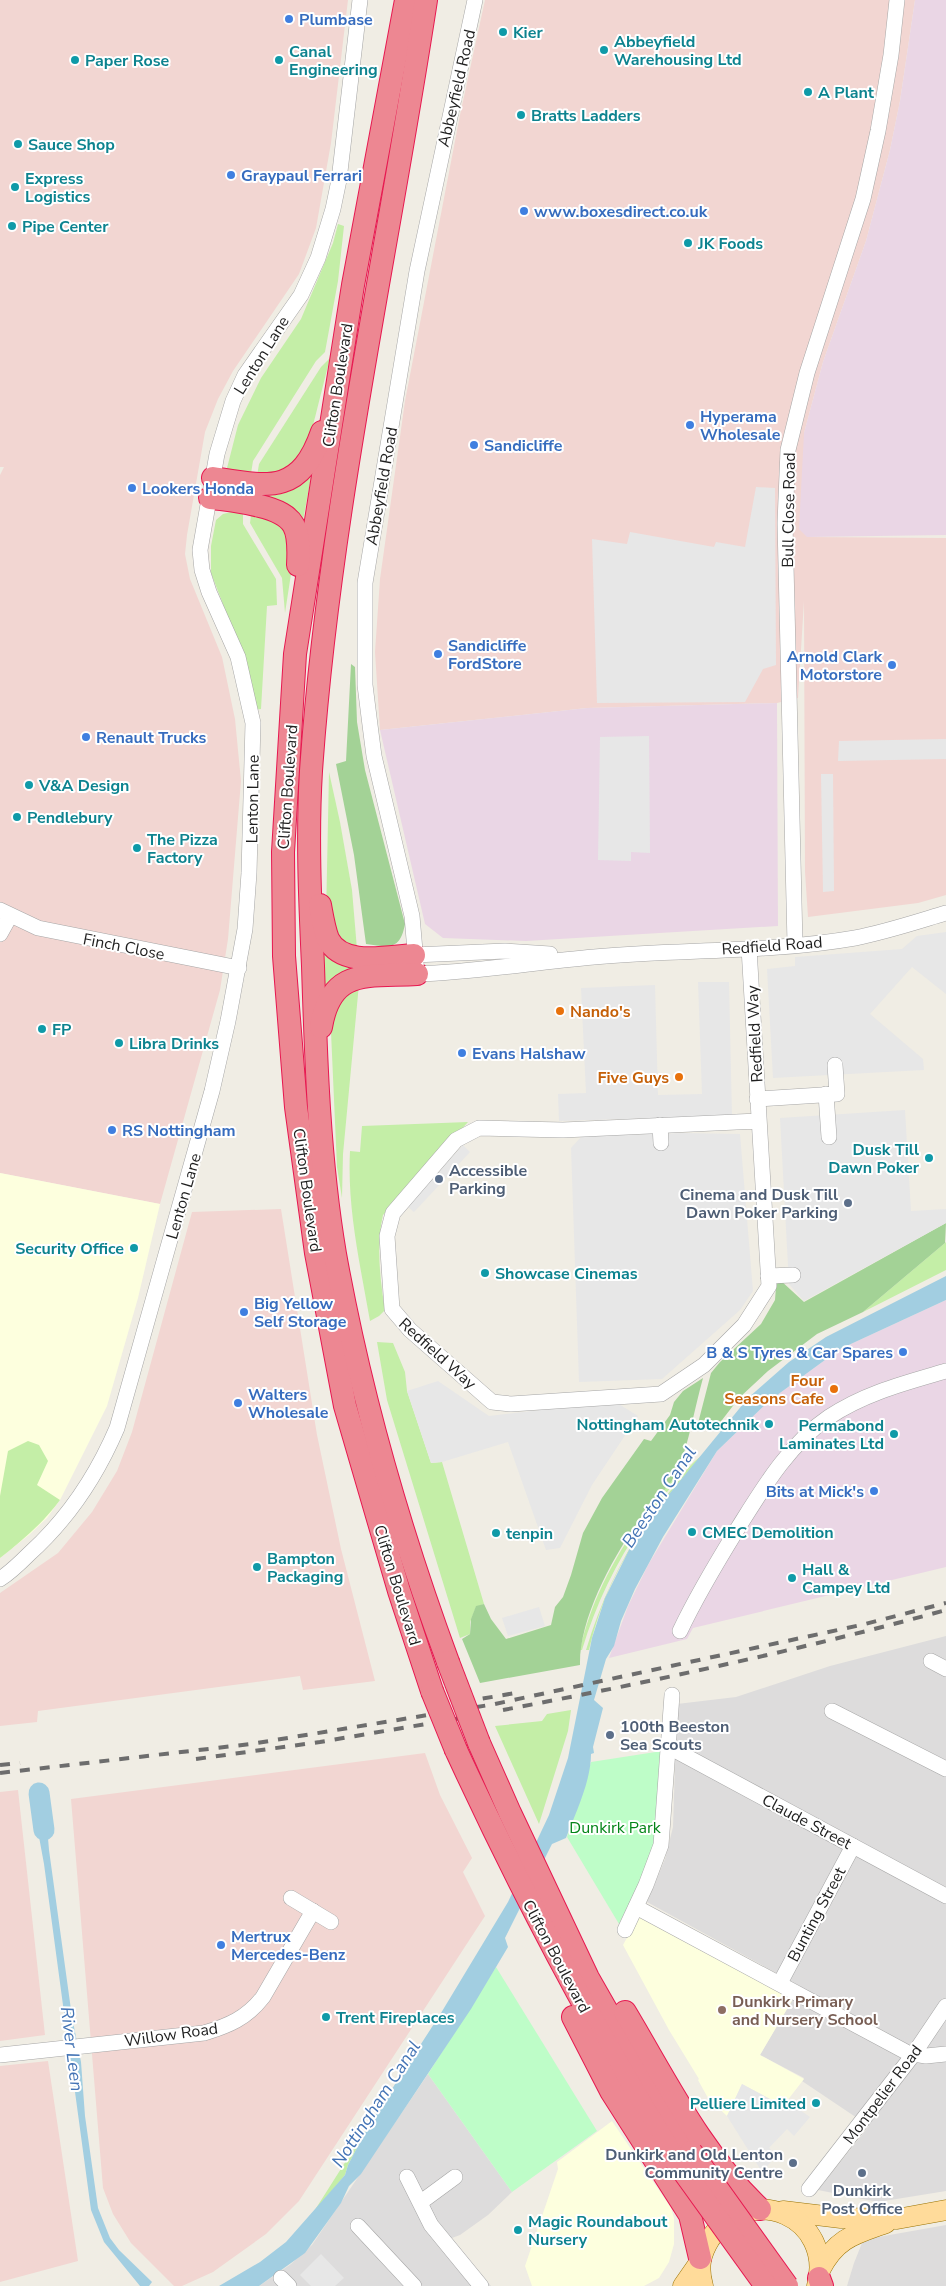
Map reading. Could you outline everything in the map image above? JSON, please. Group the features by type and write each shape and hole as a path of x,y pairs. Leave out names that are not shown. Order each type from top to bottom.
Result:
{"highway":[{"path":"391,77 397,0"},
{"name":"Clifton Boulevard","path":"406,0 342,358 295,654 283,862 284,956 296,1107 316,1253 345,1406 423,1668 456,1750 530,1907 605,2045 683,2156 766,2286"},
{"name":"Clifton Boulevard","path":"426,0 414,82 329,585 311,773 309,858 317,1084 335,1250 368,1414 400,1520 448,1662 479,1743 588,1978 648,2083 683,2156 787,2286"},
{"path":"414,82 435,0"},
{"path":"211,488 282,482 294,478 315,451 342,358"},
{"path":"211,488 239,501 284,513 292,522 299,548 295,654"},
{"path":"309,858 329,940 343,954 416,964"},
{"path":"317,1084 323,1019 326,1005 336,990 344,982 416,964"},
{"path":"546,1890 598,1969 717,2160 737,2188 768,2210"},
{"path":"530,1907 567,2006 611,2091 690,2215 700,2260"}],"main road":[{"path":"768,2210 790,2216 802,2225 811,2237 817,2250 820,2280"},
{"path":"683,2286 700,2260 706,2246 722,2224 747,2211 768,2210 841,2218 897,2218 946,2210"},
{"path":"820,2280 827,2257 842,2241 852,2235 897,2218"},
{"path":"700,2260 703,2286"}],"street":[{"name":"Lenton Lane","path":"0,1579 52,1534 81,1497 104,1459 117,1428 212,1090 239,968 249,873 253,723 238,657 202,570 200,550 218,449 232,401 245,375 301,294 318,258 333,209 339,180 360,0"},
{"name":"Abbeyfield Road","path":"416,964 412,916 374,756 365,685 365,583 417,271 475,0"},
{"name":"Bull Close Road","path":"795,944 785,524 788,450 807,372 863,200 882,112 897,0"},
{"name":"Finch Close","path":"0,934 5,913 38,928 239,968"},
{"name":"Redfield Road","path":"416,964 505,951 595,956 795,944 855,937 946,913"},
{"name":"Redfield Way","path":"749,948 768,1286 744,1326 704,1366 662,1394 511,1404 492,1402 410,1330 394,1313 387,1236 389,1224 393,1213 456,1140 479,1128 563,1130 758,1121"},
{"path":"756,1099 837,1094 836,1065"},
{"path":"826,1094 829,1137"},
{"path":"660,1125 661,1143"},
{"path":"768,1276 793,1275"},
{"path":"680,1631 718,1560 752,1505 798,1444 828,1418 852,1403 883,1390 946,1371"},
{"path":"931,1661 946,1669"},
{"path":"625,1930 661,1845 665,1815 667,1746 672,1695"},
{"path":"832,1711 946,1769"},
{"name":"Claude Street","path":"667,1746 946,1896"},
{"name":"Bunting Street","path":"780,1983 853,1846"},
{"path":"290,1898 331,1922"},
{"path":"636,1907 913,2055 946,2054"},
{"name":"Willow Road","path":"0,2055 204,2033 229,2026 255,2008 313,1911"},
{"name":"Montpelier Road","path":"817,2186 913,2055 946,2006"},
{"path":"407,2177 432,2225 481,2286"},
{"path":"421,2202 455,2177"},
{"path":"358,2226 414,2286"}],"shaded area":[{"path":"0,0 348,0 331,143 316,228 299,274 233,371 218,399 205,432 187,535 185,554 190,579 222,657 235,719 241,781 228,939 220,990 160,1204 0,1173 0,475 4,467 0,467"},
{"path":"485,0 915,0 900,101 890,150 866,241 823,362 804,433 807,537 946,538 946,895 918,903 808,917 805,872 804,601 798,698 777,703 587,708 380,730 375,652 380,579 405,401 460,115"},
{"path":"915,0 946,0 946,535 807,537 799,529 804,433 823,362 866,241 890,150 900,101"},
{"path":"756,487 775,488 776,665 763,669 745,702 597,703 592,539 627,544 630,532 714,547 716,542 745,547"},
{"path":"777,703 778,926 526,941 443,938 425,924 380,730 587,708"},
{"path":"649,736 650,853 631,852 631,861 598,860 600,737"},
{"path":"946,739 946,759 838,761 839,741"},
{"path":"821,774 833,774 834,891 823,892"},
{"path":"946,932 946,994 912,967 870,1014 923,1059 924,1070 773,1078 767,969 795,966 795,957 902,949 917,936"},
{"path":"698,982 729,982 732,1116 559,1121 558,1094 586,1093 581,988 655,985 658,1095 702,1094"},
{"name":"Cinema and Dusk Till Dawn Poker Parking","path":"905,1110 911,1211 946,1209 946,1223 804,1301 789,1284 780,1118"},
{"path":"683,1133 740,1134 753,1291 740,1310 662,1379 579,1382 571,1148 582,1136"},
{"name":"Accessible Parking","path":"463,1145 470,1152 414,1212 407,1206"},
{"path":"0,1173 160,1204 138,1298 107,1406 60,1500 47,1518 0,1558"},
{"path":"281,1209 317,1435 341,1549 375,1681 303,1690 300,1676 38,1711 37,1722 0,1726 0,1593 58,1553 92,1512 117,1471 132,1432 192,1212"},
{"path":"946,1300 946,1567 693,1628 687,1639 609,1658 628,1606 648,1565 717,1451 769,1401 840,1349"},
{"path":"438,1381 489,1416 614,1401 638,1416 592,1485 560,1548 546,1550 508,1442 442,1462 431,1463 407,1391"},
{"path":"539,1607 545,1626 508,1636 502,1618"},
{"path":"946,1636 946,2191 878,2202 818,2190 869,2126 802,2081 804,2078 760,2055 800,1986 647,1902 665,1859 673,1827 677,1704 736,1697 830,1666"},
{"path":"425,1753 440,1795 472,1858 463,1872 485,1916 299,2201 266,2234 213,2272 182,2286 174,2286 131,2243 113,2214 103,2188 71,1799"},
{"path":"18,1790 45,2035 0,2041 0,1792"},
{"name":"Dunkirk Primary and Nursery School","path":"640,1914 793,1999 760,2055 804,2079 783,2106 742,2084 727,2116 708,2098 623,1945"},
{"path":"48,2061 78,2261 0,2282 0,2066"},
{"path":"428,2074 512,2192 488,2215 460,2235 452,2238 491,2286 259,2286 291,2264 312,2245"},
{"path":"742,2084 783,2106 787,2101 810,2117 794,2136 787,2129 769,2148 777,2155 762,2172 727,2116"},
{"path":"612,2121 671,2208 674,2218 674,2244 669,2262 659,2278 644,2286 532,2286 525,2266 558,2169 557,2162"},
{"path":"946,2225 946,2286 847,2286 862,2243 867,2239"},
{"path":"321,2254 344,2278 335,2286 311,2286 300,2275"}],"green space":[{"path":"338,224 344,226 338,281 325,352 316,361 253,461 250,480 230,474 227,468 238,425 261,378 301,319 333,243"},
{"path":"330,358 306,453 299,467 257,476 259,464 321,367"},
{"path":"311,477 302,526 255,495 271,496 285,493 298,487"},
{"path":"231,512 243,514 243,524 276,579 277,605 267,606 261,709 253,710 246,664 211,573 211,546 216,520 223,514"},
{"path":"251,515 274,518 291,540 291,574 285,613 282,578 250,523"},
{"path":"351,664 355,667 357,722 365,770 405,924 403,933 397,943 387,946 366,944 354,855 336,764 346,761"},
{"path":"329,772 352,890 357,949 346,946 326,917"},
{"path":"320,945 357,965 321,1000"},
{"path":"359,984 343,1154 342,1198 337,1167 331,1032 335,1009 346,995"},
{"path":"468,1122 383,1215 379,1250 385,1310 370,1321 355,1236 350,1194 350,1151 360,1152 362,1126"},
{"path":"946,1223 945,1243 863,1312 817,1334 768,1371 739,1398 719,1424 696,1431 711,1373 720,1362 761,1324 775,1300 779,1279 804,1302"},
{"path":"945,1243 946,1270 863,1312"},
{"path":"377,1342 393,1343 405,1372 407,1391 431,1463 442,1462 484,1604 476,1607 470,1622 470,1634 460,1638 387,1400"},
{"path":"703,1378 689,1436 678,1470 672,1481 649,1507 622,1545 611,1565 592,1605 581,1646 580,1665 480,1683 462,1639 470,1634 471,1619 476,1606 484,1604 491,1619 506,1639 551,1625 555,1607 563,1597 571,1575 583,1533 602,1498 644,1439 651,1441 670,1415 674,1402 683,1391"},
{"path":"28,1441 39,1445 48,1461 37,1485 60,1500 32,1531 0,1558 0,1496 8,1451"},
{"path":"702,1456 664,1501 632,1546 607,1594 589,1650 586,1650 602,1604 622,1562 633,1542 660,1503 695,1461"},
{"path":"678,1472 680,1477 648,1516 621,1558 599,1602 582,1650 580,1650 595,1601 618,1555 646,1513"},
{"path":"571,1710 568,1731 539,1824 495,1726 542,1721 547,1714"},
{"name":"Dunkirk Park","path":"662,1751 654,1848 642,1878 619,1924 567,1837 591,1762"},
{"path":"496,1967 597,2131 512,2192 428,2074"},
{"path":"370,2123 348,2165 345,2175 313,2213"}],"water":[{"path":"946,1276 946,1300 840,1349 769,1401 717,1451 663,1537 635,1589 621,1621 614,1646 606,1659 594,1700 603,1708 593,1747 594,1753 591,1754 582,1796 566,1838 552,1844 505,1938 508,1947 471,2009 361,2174 349,2186 341,2203 305,2253 259,2286 219,2286 260,2262 286,2242 345,2175 348,2165 370,2123 441,2013 508,1902 549,1815 568,1758 592,1638 605,1598 631,1546 652,1515 748,1398 789,1362 826,1337"},
{"path":"45,1803 49,1850 72,2017 81,2062 85,2116 98,2208 110,2238 119,2250 152,2282 149,2286 140,2286 104,2242 91,2210 75,2092 68,2064 65,2020 44,1864 33,1804"}],"waterway":[{"name":"River Leen","path":"39,1793 44,1830"}],"railway":[{"path":"0,1773 251,1744 495,1704 861,1625 946,1603"},
{"path":"503,1710 614,1688 836,1639 946,1610"},
{"path":"463,1702 515,1693"},
{"path":"196,1759 320,1742 473,1716"},
{"path":"0,1765 20,1763"}],"place":[{"name":"Plumbase","path":"289,19"},
{"name":"Kier","path":"503,32"},
{"name":"Abbeyfield Warehousing Ltd","path":"604,50"},
{"name":"Paper Rose","path":"75,60"},
{"name":"Canal Engineering","path":"279,60"},
{"name":"A Plant","path":"808,92"},
{"name":"Bratts Ladders","path":"521,115"},
{"name":"Sauce Shop","path":"18,144"},
{"name":"Graypaul Ferrari","path":"231,175"},
{"name":"Express Logistics","path":"15,187"},
{"name":"www.boxesdirect.co.uk","path":"524,211"},
{"name":"Pipe Center","path":"12,226"},
{"name":"JK Foods","path":"688,243"},
{"name":"Hyperama Wholesale","path":"690,425"},
{"name":"Sandicliffe","path":"474,445"},
{"name":"Lookers Honda","path":"132,488"},
{"name":"Sandicliffe FordStore","path":"438,654"},
{"name":"Arnold Clark Motorstore","path":"892,665"},
{"name":"Renault Trucks","path":"86,737"},
{"name":"V&A Design","path":"29,785"},
{"name":"Pendlebury","path":"17,817"},
{"name":"The Pizza Factory","path":"137,848"},
{"name":"Nando's","path":"560,1011"},
{"name":"FP","path":"42,1029"},
{"name":"Libra Drinks","path":"119,1043"},
{"name":"Evans Halshaw","path":"462,1053"},
{"name":"Five Guys","path":"679,1077"},
{"name":"RS Nottingham","path":"112,1130"},
{"name":"Dusk Till Dawn Poker","path":"929,1158"},
{"name":"Accessible Parking","path":"439,1179"},
{"name":"Cinema and Dusk Till Dawn Poker Parking","path":"848,1203"},
{"name":"Security Office","path":"134,1248"},
{"name":"Showcase Cinemas","path":"485,1273"},
{"name":"Big Yellow Self Storage","path":"244,1312"},
{"name":"B & S Tyres & Car Spares","path":"903,1352"},
{"name":"Four Seasons Cafe","path":"834,1389"},
{"name":"Walters Wholesale","path":"238,1403"},
{"name":"Nottingham Autotechnik","path":"769,1424"},
{"name":"Permabond Laminates Ltd","path":"894,1434"},
{"name":"Bits at Mick's","path":"874,1491"},
{"name":"CMEC Demolition","path":"692,1532"},
{"name":"tenpin","path":"496,1533"},
{"name":"Bampton Packaging","path":"257,1567"},
{"name":"Hall & Campey Ltd","path":"792,1578"},
{"name":"100th Beeston Sea Scouts","path":"610,1735"},
{"name":"Mertrux Mercedes-Benz","path":"221,1945"},
{"name":"Dunkirk Primary and Nursery School","path":"722,2010"},
{"name":"Trent Fireplaces","path":"326,2017"},
{"name":"Pelliere Limited","path":"816,2103"},
{"name":"Dunkirk and Old Lenton Community Centre","path":"793,2163"},
{"name":"Dunkirk Post Office","path":"862,2173"},
{"name":"Magic Roundabout Nursery","path":"518,2230"}],"water label":[{"name":"Beeston Canal","path":"659,1497"},
{"name":"Nottingham Canal","path":"376,2104"}]}
